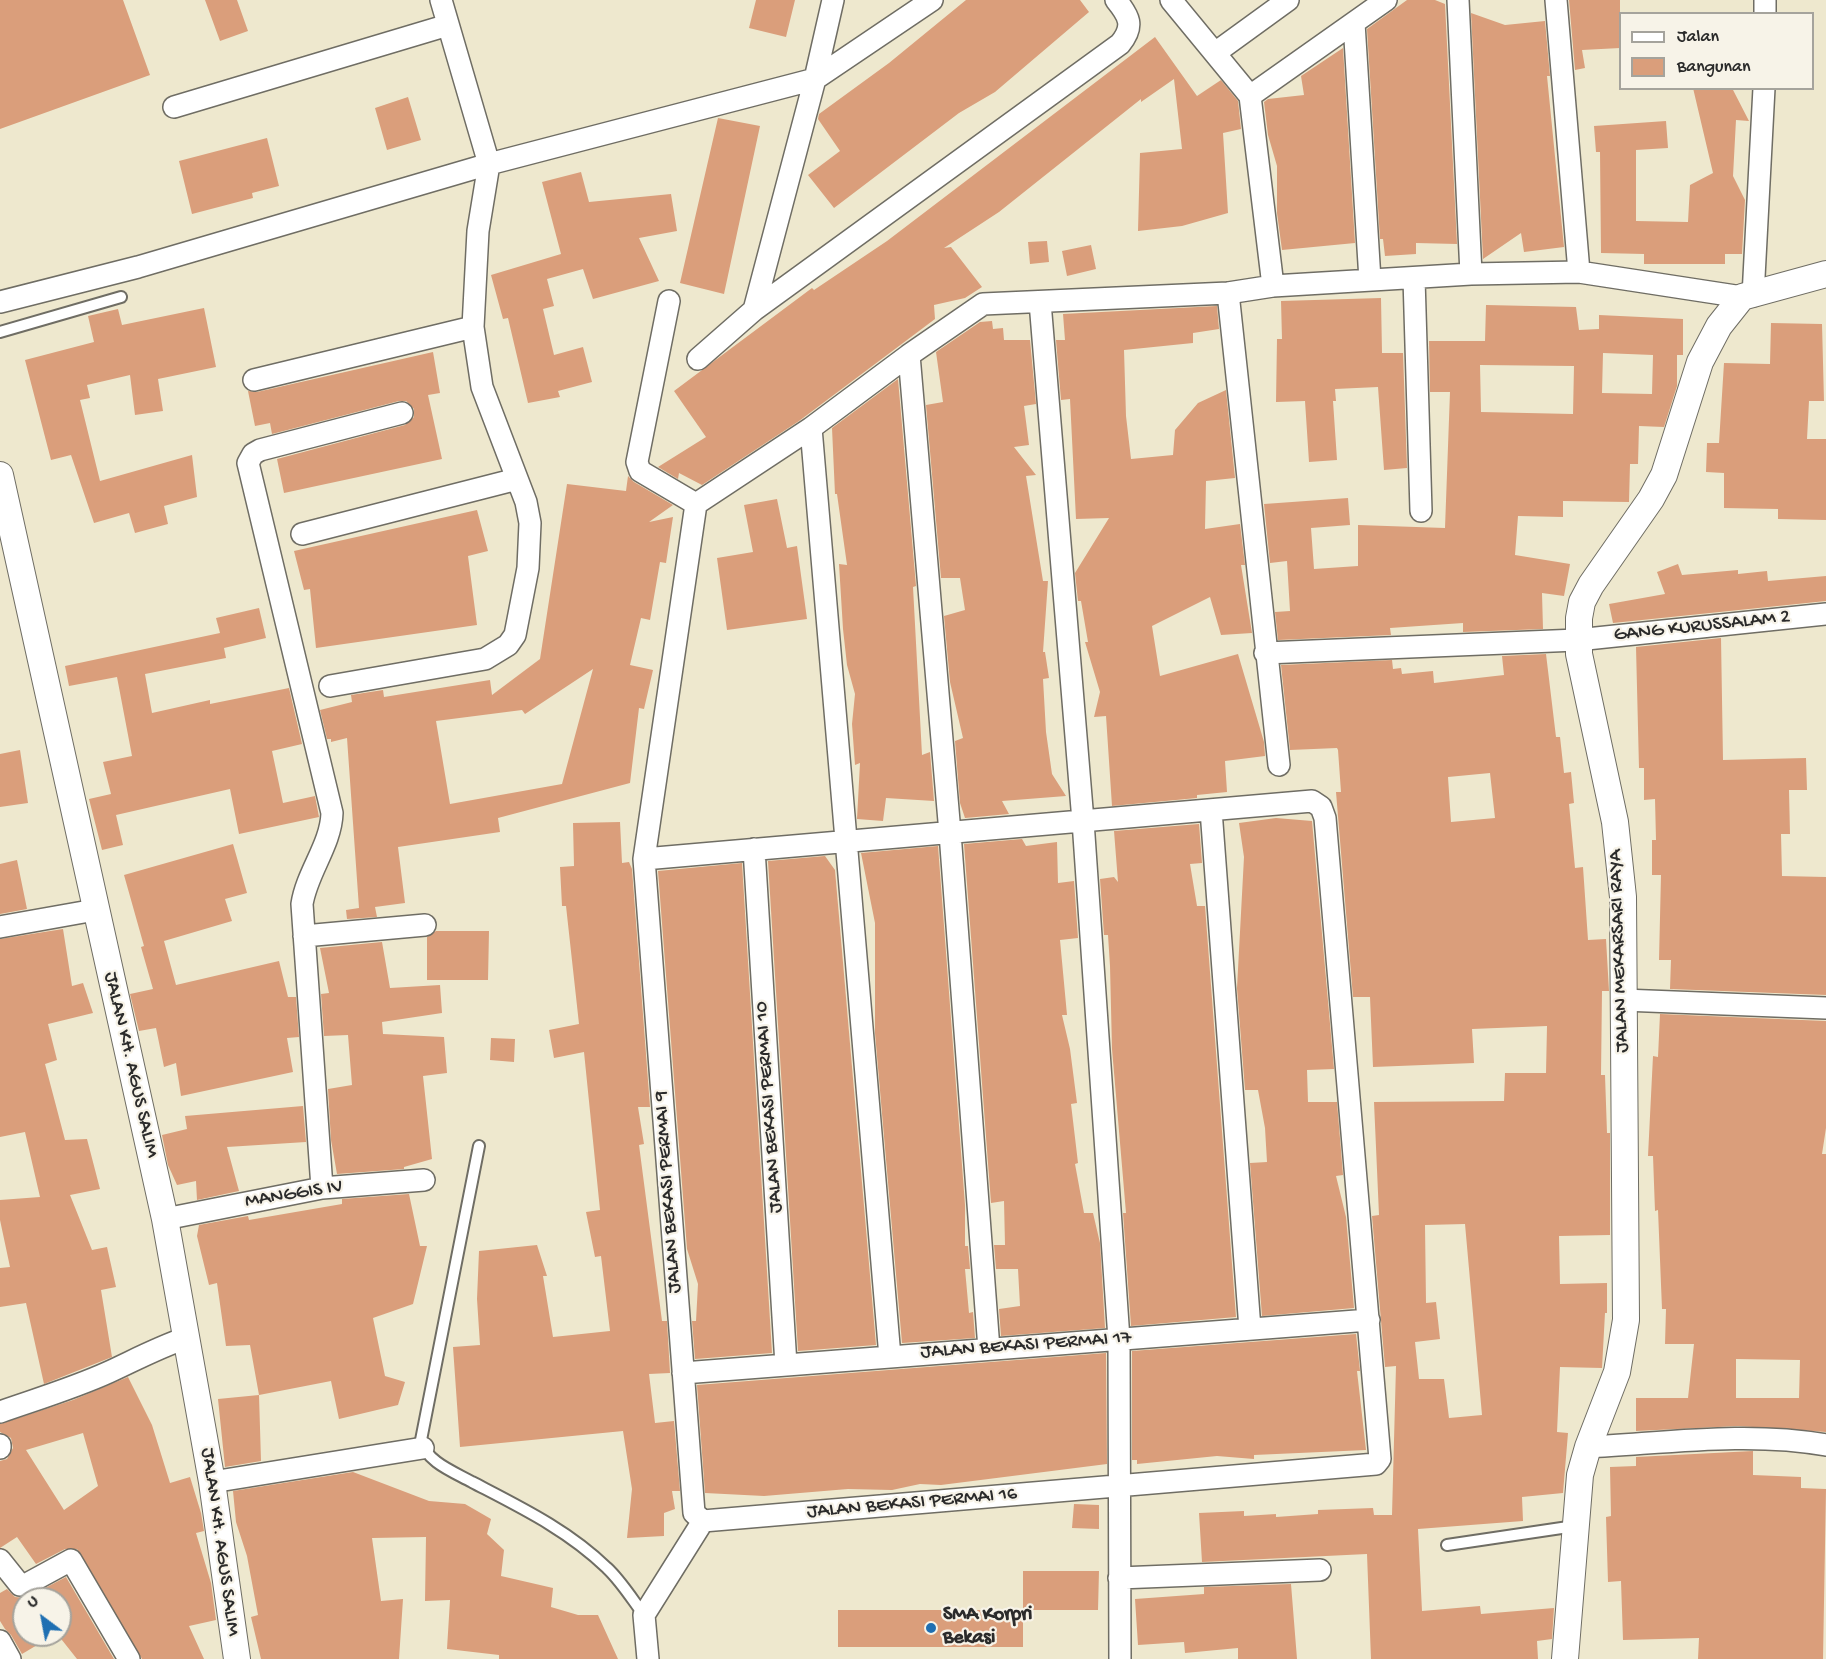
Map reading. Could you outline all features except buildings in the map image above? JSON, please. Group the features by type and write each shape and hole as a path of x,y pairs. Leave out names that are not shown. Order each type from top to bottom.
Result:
{"street":[{"path":"330,686 485,659 508,645 515,635 531,540 526,502 482,387 473,327 478,231 489,164 441,0"},
{"path":"754,310 815,79 833,0"},
{"path":"0,302 138,267 489,164 815,79 932,0"},
{"path":"698,359 754,310 1120,44 1130,29 1130,21 1116,0"},
{"path":"1171,0 1250,96 1273,286"},
{"path":"1215,53 1288,0"},
{"path":"1250,96 1386,0"},
{"path":"1458,0 1471,274"},
{"path":"1556,0 1579,272"},
{"path":"1354,23 1370,280"},
{"path":"174,107 448,26"},
{"path":"1748,296 1764,90"},
{"path":"669,302 638,468 696,504 811,428 978,306 1228,293 1273,286 1471,274 1579,272 1748,296 1826,274"},
{"path":"1414,278 1421,511"},
{"path":"1228,293 1265,653 1279,765"},
{"name":"JALAN MEKARSARI RAYA","path":"1565,1659 1580,1475 1588,1447 1617,1372 1626,1320 1623,897 1620,855 1577,640 1582,602 1664,475 1700,363 1719,326 1748,296"},
{"path":"1041,302 1083,821 1119,1339 1120,1659"},
{"path":"254,380 473,327"},
{"path":"909,355 950,832 988,1349"},
{"path":"322,1188 302,904 304,889 326,842 332,813 249,458 260,450 402,413"},
{"path":"811,428 891,1357"},
{"name":"JALAN KH. AGUS SALIM","path":"0,475 72,788 95,910 165,1219 212,1482 237,1659"},
{"path":"302,534 517,479"},
{"name":"JALAN BEKASI PERMAI 9","path":"696,504 644,859 694,1513 704,1521"},
{"name":"GANG KURUSSALAM 2","path":"1265,653 1577,640 1826,614"},
{"path":"644,859 1312,801 1321,807 1325,818 1369,1320"},
{"path":"1211,810 1250,1329"},
{"name":"JALAN BEKASI PERMAI 10","path":"754,849 786,1365"},
{"path":"0,927 95,910"},
{"path":"304,936 425,925"},
{"path":"1623,1000 1826,1008"},
{"name":"MANGGIS IV","path":"165,1219 322,1188 424,1180"},
{"name":"JALAN BEKASI PERMAI 17","path":"683,1373 1369,1320"},
{"name":"JALAN BEKASI PERMAI 16","path":"704,1521 1376,1464 1380,1459 1369,1320"},
{"path":"0,1412 109,1372 155,1349 186,1338"},
{"path":"1588,1447 1761,1439 1796,1439 1826,1444"},
{"path":"212,1482 423,1448"},
{"path":"648,1659 644,1615 704,1521"},
{"path":"0,1560 20,1585 25,1586 71,1560 129,1659"},
{"path":"1119,1578 1320,1570"},
{"path":"0,1641 10,1659"}],"lane":[{"path":"0,332 122,297"},
{"path":"479,1146 421,1440 423,1448 442,1465 549,1523 572,1538 608,1569 644,1615"},
{"path":"1448,1545 1576,1526"}],"place":[{"name":"SMA Korpri Bekasi","path":"931,1628"}]}
